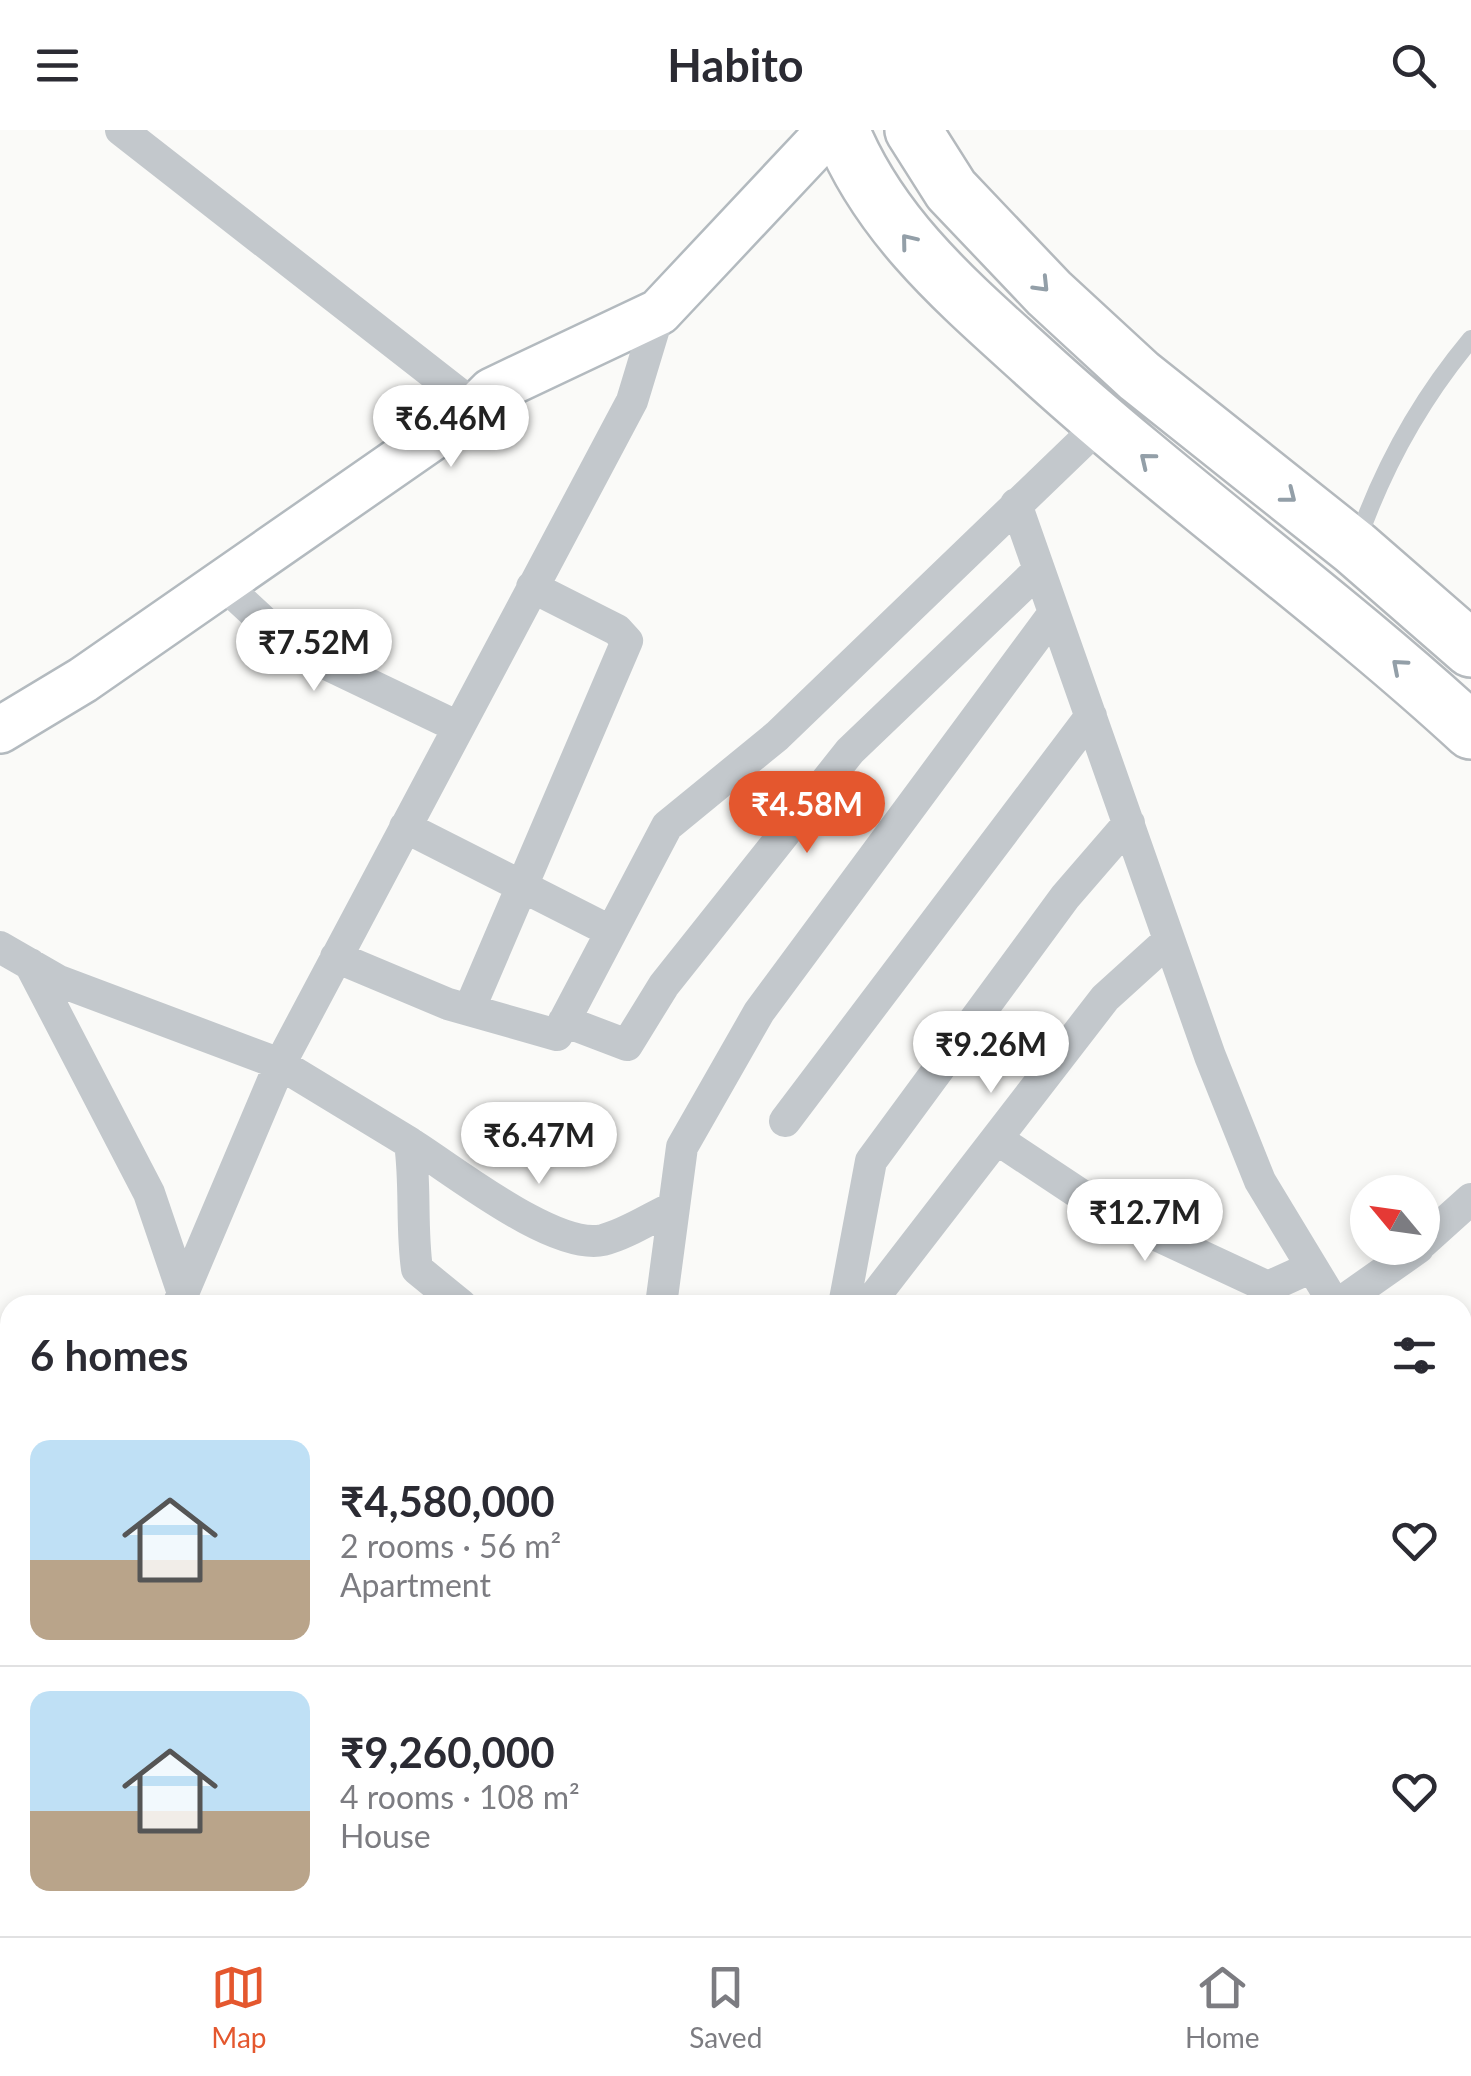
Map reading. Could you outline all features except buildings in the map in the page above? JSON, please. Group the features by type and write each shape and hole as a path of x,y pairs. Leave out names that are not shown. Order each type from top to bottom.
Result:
{"highway":[{"path":"841,130 872,190 931,268 1101,424 1376,646 1471,731"},
{"path":"914,130 951,190 1049,294 1139,376 1355,548 1471,649"}],"street":[{"path":"121,130 476,407"},
{"path":"0,730 83,680 476,407 492,391 659,312 830,130"},
{"path":"183,1295 280,1064 632,400 659,312"},
{"path":"336,957 469,1010 557,1035 667,826 777,736 1101,424"},
{"path":"1016,504 1169,940 1260,1181 1330,1295"},
{"path":"564,1022 626,1045 664,985 850,750 1039,570"},
{"path":"221,582 291,647 458,727"},
{"path":"469,1010 627,641 618,630 532,587"},
{"path":"662,1295 682,1147 759,1012 1054,613"},
{"path":"785,1121 1091,716"},
{"path":"846,1295 871,1161 1065,898 1128,824"},
{"path":"405,828 524,884 610,932"},
{"path":"876,1295 1105,998 1169,940"},
{"path":"0,946 59,980 280,1064 547,1229 576,1240 602,1240 674,1207"},
{"path":"30,964 150,1192 180,1295"},
{"path":"997,1139 1106,1212 1268,1286 1312,1267"},
{"path":"410,1143 416,1192 413,1244 417,1269 450,1295"},
{"path":"1440,1228 1471,1199"},
{"path":"1350,1295 1393,1265"}],"lane":[{"path":"1355,548 1387,464 1444,371 1471,340"}]}
